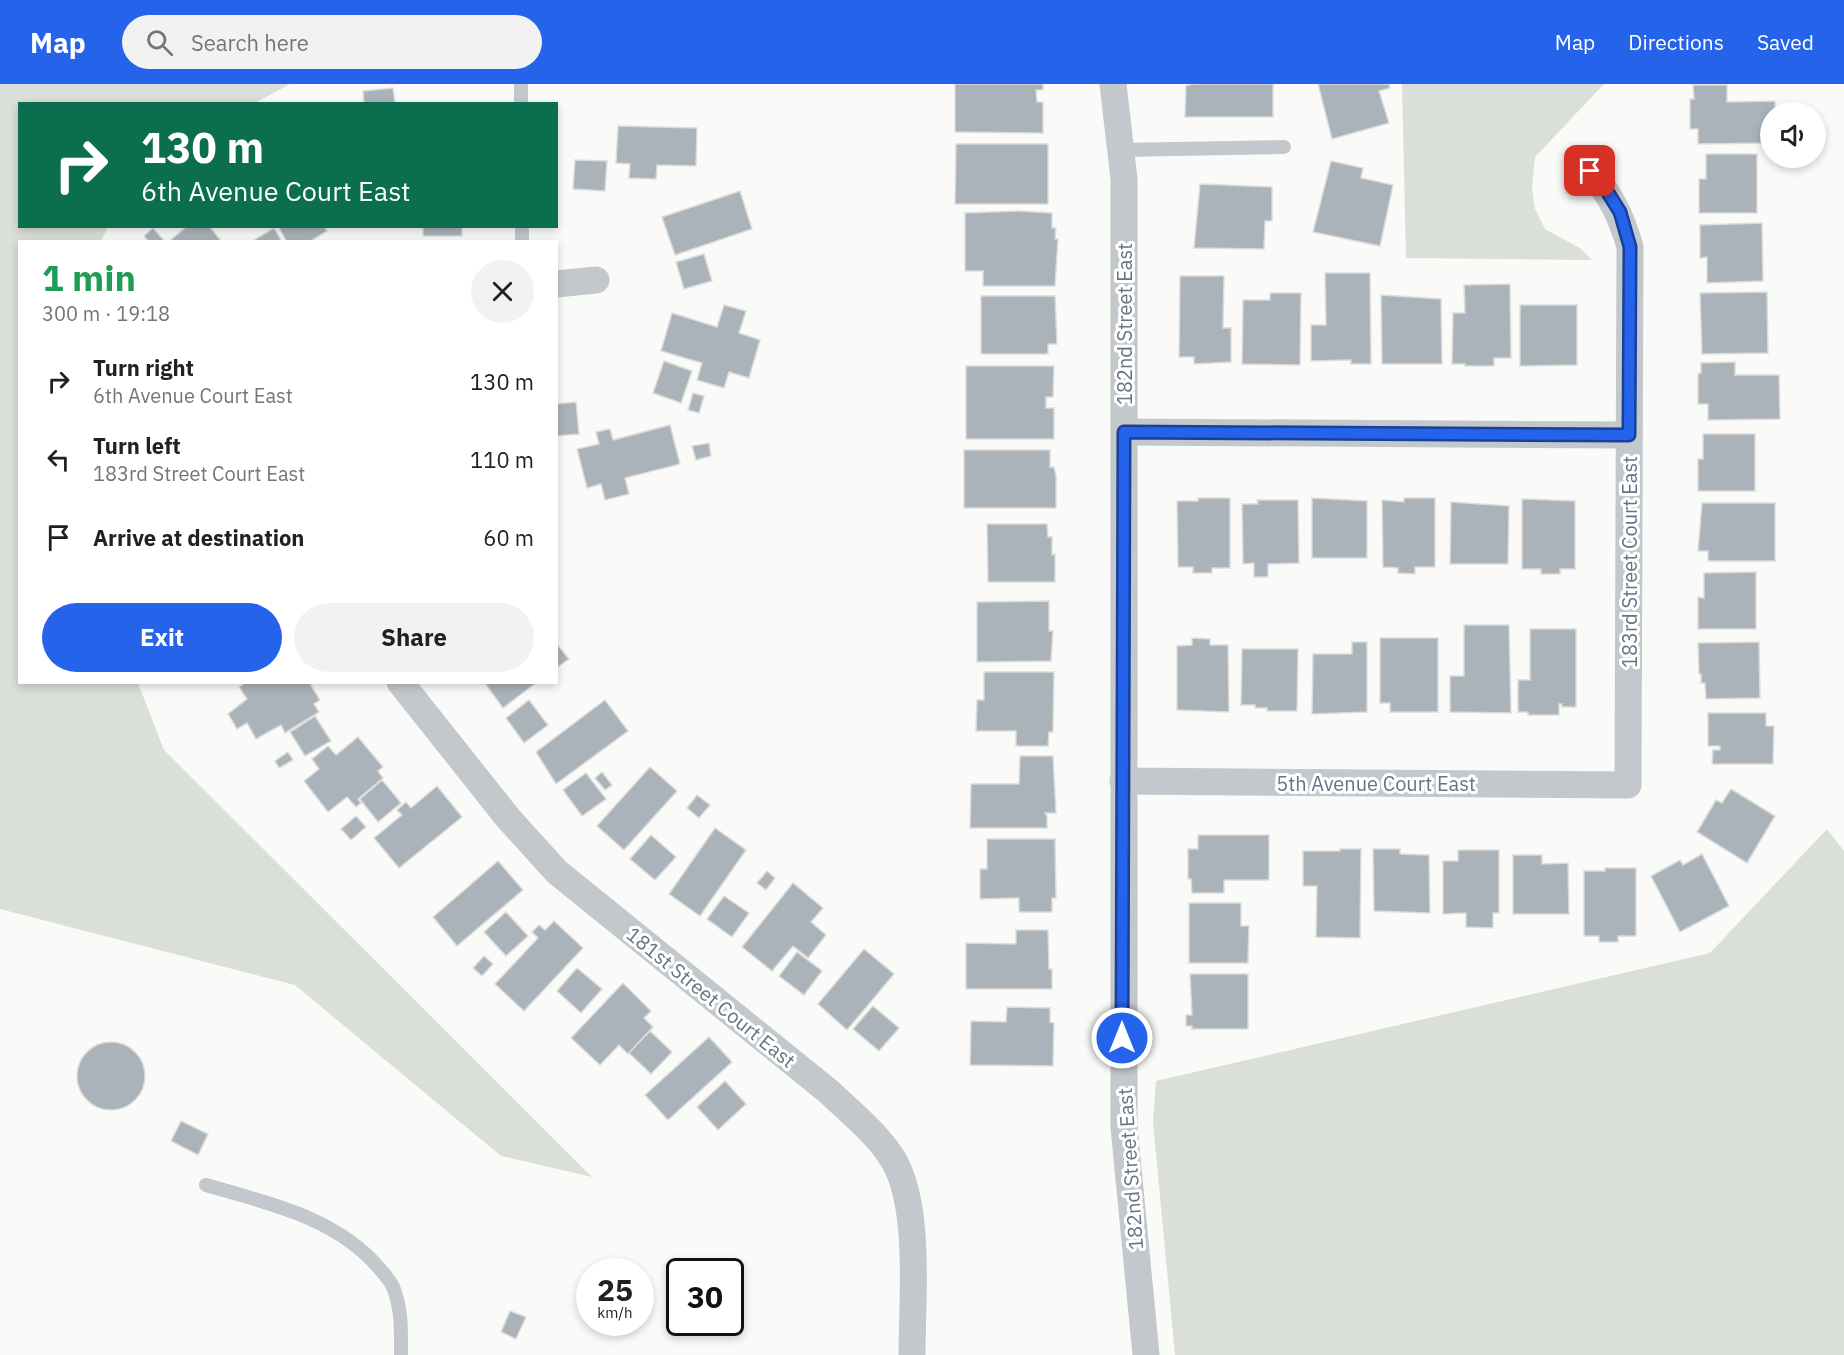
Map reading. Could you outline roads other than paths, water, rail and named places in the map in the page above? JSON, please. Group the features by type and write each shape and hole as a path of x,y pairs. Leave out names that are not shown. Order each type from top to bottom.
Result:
{"street":[{"name":"182nd Street East","path":"1113,84 1124,179 1124,1127 1146,1355"},
{"name":"183rd Street Court East","path":"1590,171 1605,188 1620,212 1630,247 1628,785"},
{"path":"558,284 597,280"},
{"path":"1124,432 1629,435"},
{"name":"181st Street Court East","path":"402,684 508,818 557,872 828,1091 862,1122 894,1161 908,1200 912,1254 912,1355"},
{"name":"5th Avenue Court East","path":"1123,781 1628,785"}],"lane":[{"path":"521,84 521,102"},
{"path":"1120,150 1284,147"},
{"path":"206,1185 296,1212 347,1239 371,1259 392,1283 400,1309 401,1355"}]}
